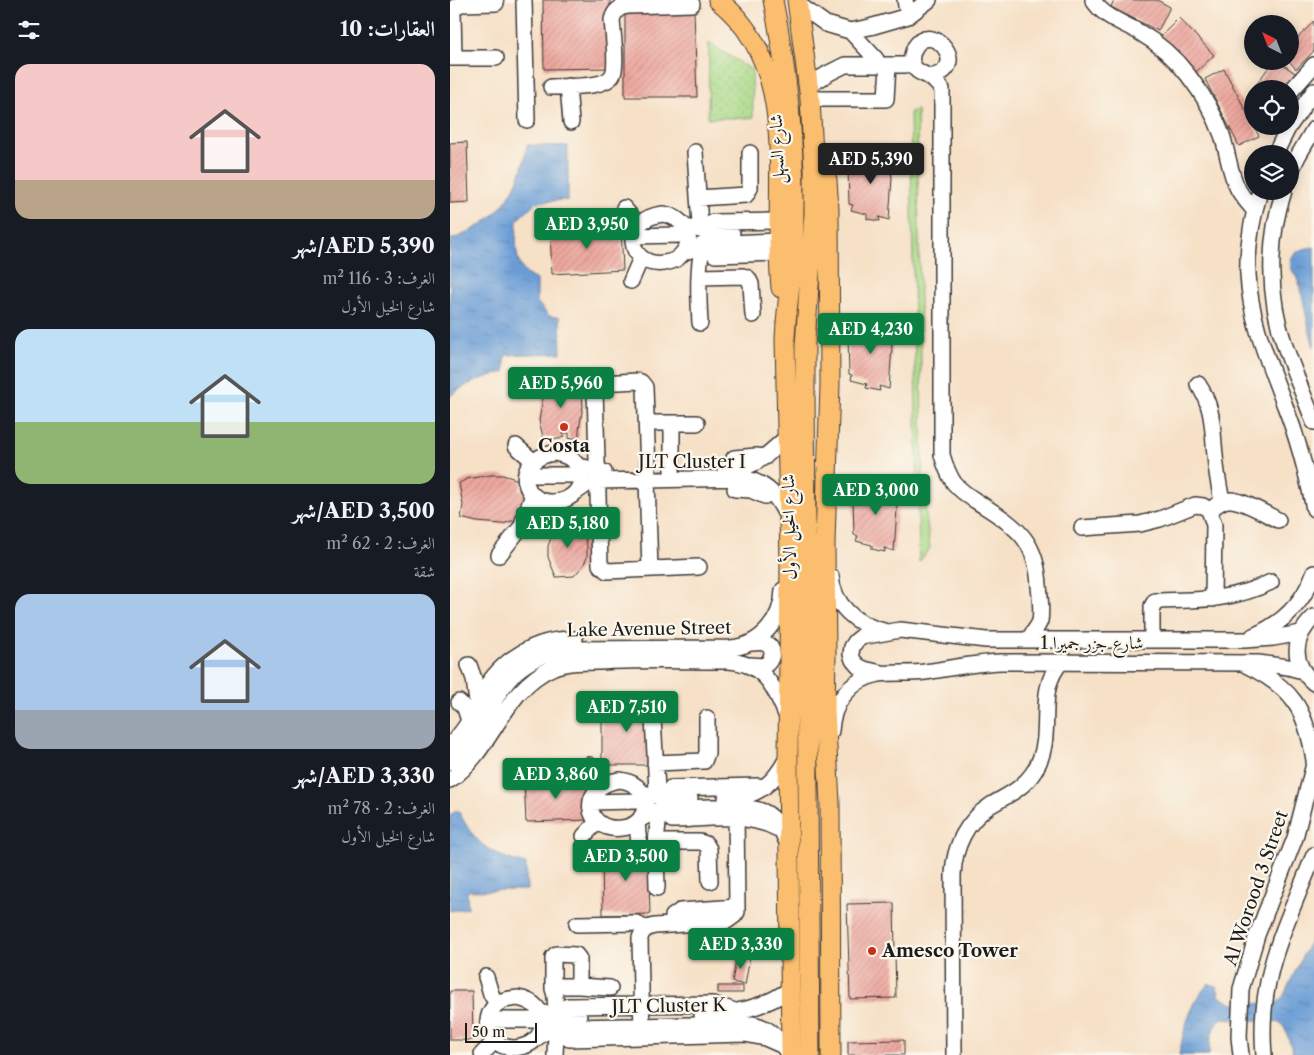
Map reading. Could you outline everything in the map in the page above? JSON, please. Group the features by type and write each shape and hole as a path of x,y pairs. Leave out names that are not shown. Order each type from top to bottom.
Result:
{"main road":[{"name":"شارع السهل","path":"718,0 738,18 749,33 759,50 772,84 779,156 782,234 781,288 785,316"},
{"name":"شارع الخيل الأول","path":"773,0 788,98 791,138 782,234 792,269 785,316 787,518 790,562 790,724 788,756 790,989 788,1052"},
{"name":"شارع الخيل الأول","path":"798,2 809,93 814,171 814,214 805,389 810,1055"},
{"path":"811,122 821,150 826,172 829,210 830,384 825,543 825,738 830,822 831,1055"}],"street":[{"path":"524,0 526,120"},
{"path":"905,0 908,16"},
{"path":"850,31 908,16 929,0"},
{"path":"1093,0 1106,14 1140,32 1157,44 1187,74 1216,119 1238,190 1254,210"},
{"path":"551,87 600,84 605,83 612,77 614,69 612,20 615,11 619,8 660,2 692,4"},
{"path":"798,2 826,24 850,31 882,62 886,99 809,93"},
{"path":"496,3 461,4 455,7 453,13 452,58 496,58"},
{"path":"945,70 938,75 930,77 919,74 912,65 912,54 918,44 928,39 939,41 947,49 949,60 945,70 942,89 942,455 947,471 961,490 1018,529 1029,544 1038,570 1040,622 1028,640"},
{"path":"809,93 829,73 845,65 882,62 912,65"},
{"path":"1299,82 1314,65"},
{"path":"930,77 942,89"},
{"path":"568,86 571,122"},
{"path":"1299,111 1314,91"},
{"path":"1299,154 1314,129"},
{"path":"696,152 700,225 709,238 732,257 756,256 782,234"},
{"path":"698,201 741,196 749,193 750,152"},
{"path":"1257,200 1250,240 1248,274 1258,334 1295,434 1314,509"},
{"path":"1281,200 1273,242 1273,284 1279,326 1314,422"},
{"path":"624,208 635,234 637,253 641,258 658,264 669,262 698,201"},
{"path":"635,234 648,217 670,215 699,275"},
{"path":"681,239 698,246 732,218 756,218 782,234"},
{"path":"635,234 681,239 782,234"},
{"path":"700,323 699,275 701,251 709,238"},
{"path":"631,281 641,258"},
{"path":"699,275 743,276 748,278 751,284 753,315"},
{"path":"1265,356 1280,356 1292,365"},
{"path":"650,569 646,390 644,384 638,381 600,383 595,390 600,562 602,568 607,571 699,567"},
{"path":"1198,384 1210,407 1216,469 1222,501"},
{"path":"647,423 696,423"},
{"path":"672,423 672,471"},
{"name":"JLT Cluster I","path":"648,476 672,471 742,469 765,457 787,437"},
{"path":"499,555 521,527 533,496 527,487 526,478 533,461 516,446"},
{"path":"574,479 587,459 596,452"},
{"name":"JLT Cluster I","path":"533,461 539,456 555,453 568,456 574,479 564,500 544,502 533,496"},
{"path":"734,458 765,457"},
{"name":"JLT Cluster I","path":"574,479 586,485 597,476"},
{"name":"JLT Cluster I","path":"574,479 597,476 648,476 752,480 768,488 775,495 787,518"},
{"path":"526,478 574,479"},
{"path":"574,479 583,494 594,497 598,501"},
{"path":"735,489 751,490 762,494 787,518"},
{"path":"1209,510 1222,501 1238,500 1278,520"},
{"path":"1082,528 1140,524 1160,519 1195,505 1202,506 1209,510 1214,526 1213,599"},
{"path":"825,543 830,555 832,588 839,602 853,617 864,624 888,632"},
{"name":"Lake Avenue Street","path":"752,643 777,618 782,605 784,575 790,562"},
{"path":"1245,640 1263,632 1286,616 1304,594 1314,573"},
{"path":"1152,640 1152,606 1155,600 1213,599 1249,592 1271,582"},
{"path":"1314,617 1300,633 1297,646 1298,659 1303,671 1314,683"},
{"path":"1040,622 1058,640"},
{"name":"شارع جزر جميرا 1","path":"888,632 913,631 986,640 1245,640 1273,638 1300,633"},
{"path":"882,674 858,666 851,654 852,647 861,637 888,632"},
{"path":"450,746 469,721 489,682 509,660 536,645 565,638 589,639 618,648"},
{"name":"Lake Avenue Street","path":"450,762 471,741 504,686 520,668 536,658 554,651 567,648 730,648 752,643 764,643 771,649 771,659 764,666 728,661 613,661 568,664 555,667 543,672 523,688 501,716 482,748 468,765 450,780"},
{"path":"1024,661 1039,673 1047,690"},
{"name":"شارع جزر جميرا 1","path":"882,674 921,672 985,662 1024,661 1273,664 1303,671"},
{"path":"954,1055 953,875 955,857 960,840 970,824 984,811 1022,786 1038,764 1046,737 1047,690 1054,672 1062,662"},
{"path":"1243,663 1274,680 1294,700 1307,725 1314,760"},
{"path":"469,665 474,679 477,703"},
{"path":"750,665 762,673 774,688 790,724"},
{"path":"828,769 831,722 835,710 855,684 863,679 882,674"},
{"path":"459,702 465,708 469,721"},
{"path":"653,718 655,767 658,777 657,790 666,804 689,822 714,822 750,808 764,812 778,824 790,849"},
{"path":"655,767 704,760 708,753 707,718"},
{"path":"591,805 637,810 666,804 740,798 755,792 770,782 784,766 788,756"},
{"name":"Al Worood 3 Street","path":"1241,1055 1241,988 1257,935 1295,838 1314,764"},
{"path":"589,765 600,786"},
{"path":"635,845 632,836 637,810 655,767"},
{"path":"657,841 637,810 628,781 611,781 595,790 591,805 598,822 608,828 637,810 666,804 736,813"},
{"path":"657,888 659,817 666,804 689,784 754,787 770,782"},
{"path":"642,1021 640,938 645,929 649,926 727,921 734,916 737,907 736,813"},
{"path":"584,836 598,822"},
{"path":"657,841 700,842 706,844 709,849 710,881"},
{"path":"1264,1055 1262,1034 1265,992 1278,941 1314,855"},
{"path":"577,924 636,923 645,929"},
{"path":"554,1055 556,1034 564,1022 584,997 579,959 572,954 556,954 552,959 556,1012 564,1022 586,1041 611,1041 642,1021"},
{"path":"482,1054 495,1041 488,1024 493,1009 497,1004 491,994 486,977"},
{"path":"553,988 584,997 610,998 642,1021"},
{"path":"535,1024 553,988"},
{"name":"JLT Cluster K","path":"642,1021 736,1012 766,1004 790,989"},
{"path":"584,997 610,998"},
{"name":"JLT Cluster K","path":"497,1004 517,998 525,999 535,1024 548,1030 564,1022"},
{"name":"JLT Cluster K","path":"535,1024 642,1021 753,1024 769,1029 788,1052"},
{"path":"488,1024 535,1024"},
{"path":"535,1024 547,1047 554,1055"},
{"name":"JLT Cluster K","path":"495,1041 506,1047 526,1046 535,1024"}],"green space":[{"path":"709,43 752,70 753,118 708,118"},
{"path":"917,110 923,488 930,548 919,562 910,112"}],"water":[{"path":"527,145 568,146 568,200 536,202 517,220 516,246 519,262 523,270 537,280 537,302 549,316 560,317 561,353 505,355 505,372 476,381 450,396 450,240 481,225 504,204 519,178"},
{"path":"1314,247 1314,347 1297,278 1290,263 1298,252"},
{"path":"458,810 477,840 503,857 526,864 527,890 467,891 468,908 450,911 450,815"},
{"path":"1314,934 1314,1055 1294,1055 1285,1029 1280,1022 1222,1018 1213,1030 1209,1055 1179,1055 1192,1008 1209,983 1217,987 1220,997 1233,1004 1277,1003 1283,997"}],"building":[{"path":"543,0 610,0 611,68 544,69"},
{"path":"1114,0 1157,0 1170,7 1158,31 1111,7"},
{"path":"694,11 697,97 625,97 625,13"},
{"path":"1179,18 1214,55 1196,72 1161,36"},
{"path":"1314,21 1314,51 1299,66 1299,37"},
{"path":"1224,69 1244,107 1244,135 1259,136 1239,146 1205,79"},
{"path":"1267,70 1291,70 1295,73 1290,80 1260,80"},
{"path":"467,142 469,202 450,203 450,143"},
{"path":"879,149 880,152 888,150 892,178 889,220 879,217 880,221 867,219 867,214 851,210 853,205 849,204 848,167 852,166 850,161 866,157 866,152"},
{"path":"621,226 623,270 552,274 550,230"},
{"path":"879,318 880,321 888,320 892,347 889,389 879,386 880,391 866,388 867,384 851,380 852,375 849,374 848,337 852,336 850,331 865,326 865,322"},
{"path":"565,377 576,380 582,394 583,406 579,437 569,439 569,433 563,433 564,436 560,439 543,437 539,420 545,387 554,379"},
{"path":"503,475 522,481 519,491 529,492 522,518 502,524 477,522 461,518 463,505 459,483 467,479"},
{"path":"884,479 885,483 893,481 897,509 894,551 884,548 885,552 872,549 872,545 856,541 858,536 854,535 853,498 857,497 855,492 871,488 871,483"},
{"path":"580,519 587,546 587,558 574,576 556,577 548,557 548,546 551,538 560,524"},
{"path":"651,701 651,765 602,765 602,702"},
{"path":"587,778 589,820 526,822 524,780"},
{"path":"648,849 650,914 603,915 602,850"},
{"name":"Amesco Tower","path":"894,903 896,998 850,999 847,904"},
{"path":"737,955 750,957 745,985 732,982"},
{"path":"718,986 743,986 743,993 718,993"},
{"path":"450,991 472,991 473,1040 450,1040"},
{"path":"904,1040 904,1055 848,1055 848,1041"}],"place":[{"name":"Costa","path":"564,427"},
{"name":"Amesco Tower","path":"872,951"}]}
